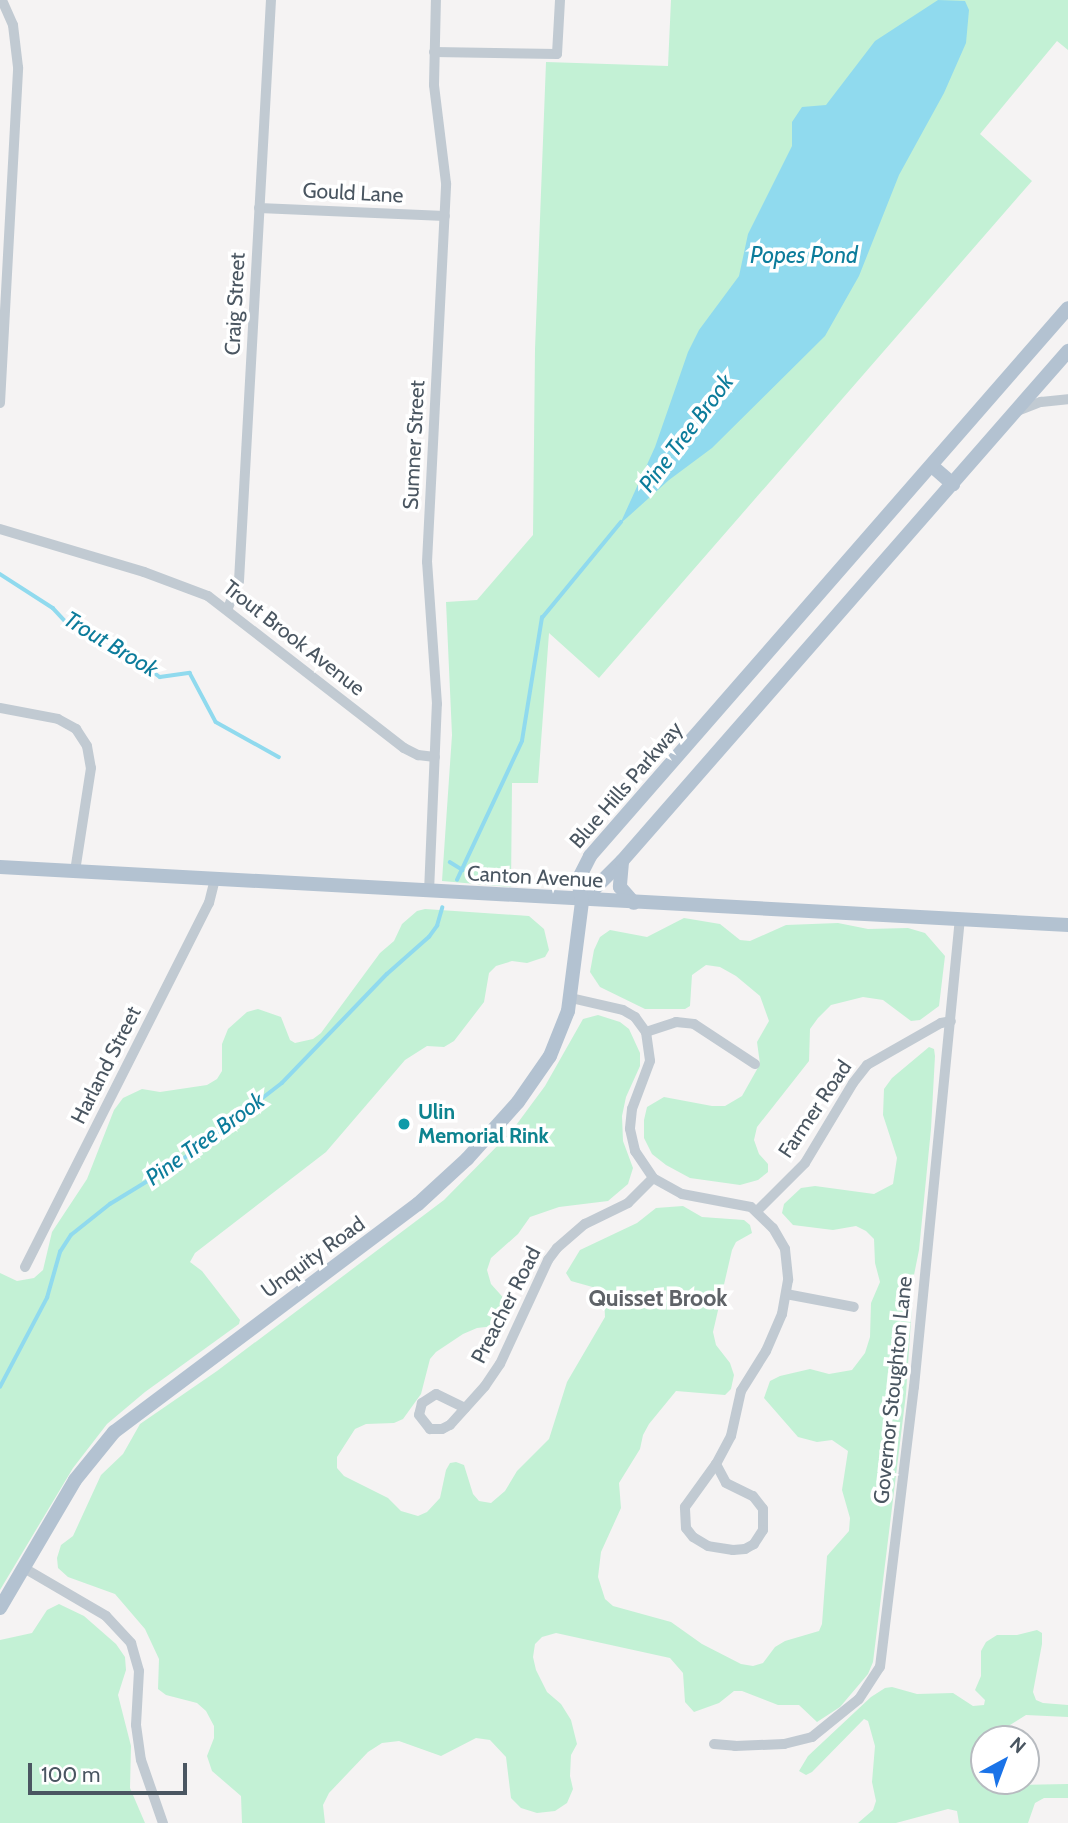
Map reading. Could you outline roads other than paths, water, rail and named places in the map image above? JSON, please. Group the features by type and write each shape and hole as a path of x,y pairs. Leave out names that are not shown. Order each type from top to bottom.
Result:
{"main road":[{"name":"Blue Hills Parkway","path":"582,901 578,880 596,848 1068,308"},
{"path":"582,901 622,861 1068,351"},
{"path":"932,466 953,484"},
{"path":"596,848 599,860 605,865 622,861"},
{"path":"622,861 620,887 634,903"},
{"name":"Canton Avenue","path":"0,867 582,901 1068,925"},
{"name":"Unquity Road","path":"0,1608 75,1480 114,1432 390,1226 467,1159 538,1075 556,1044 571,998 582,901"}],"street":[{"path":"0,403 18,67 13,25 2,0"},
{"name":"Craig Street","path":"228,608 239,581 271,0"},
{"name":"Sumner Street","path":"429,892 436,675 427,569 445,216 445,174 436,111 436,0"},
{"path":"434,52 557,54 560,0"},
{"name":"Gould Lane","path":"259,208 445,216"},
{"path":"1015,413 1041,402 1068,400"},
{"name":"Trout Brook Avenue","path":"0,529 152,575 208,596 228,608 397,743 418,755 435,757"},
{"path":"0,708 65,722 80,734 87,746 91,768 75,871"},
{"name":"Harland Street","path":"25,1267 209,903 215,879"},
{"name":"Governor Stoughton Lane","path":"714,1744 784,1744 811,1737 859,1699 880,1667 914,1387 960,919"},
{"path":"571,998 623,1010 635,1017 646,1032 650,1061 632,1109 630,1129 635,1151 653,1178 682,1195 736,1202 757,1211 773,1228 785,1249 789,1272 775,1332 741,1391 730,1436 716,1464 685,1507 686,1528 692,1537 708,1546 745,1549 761,1535 765,1520 764,1509 753,1496 726,1483 716,1464"},
{"name":"Farmer Road","path":"757,1211 805,1163 853,1083 867,1065 941,1023 951,1021"},
{"path":"646,1032 671,1023 694,1024 755,1064"},
{"name":"Preacher Road","path":"465,1408 500,1364 544,1268 557,1248 585,1224 628,1203 653,1178"},
{"path":"786,1294 854,1307"},
{"path":"24,1568 106,1616 131,1643 139,1671 136,1726 139,1750 147,1783 163,1823"}],"water":[{"name":"Popes Pond","path":"938,0 965,1 969,10 966,43 944,93 899,175 859,276 825,336 712,448 669,480 620,524 655,447 688,352 699,330 739,276 748,234 792,146 792,122 802,107 826,105 875,41"}],"waterway":[{"name":"Pine Tree Brook","path":"457,880 522,741 542,618 621,522"},
{"name":"Trout Brook","path":"0,574 53,608 69,625 112,641 160,677 190,673 216,722 279,757"},
{"name":"Trout Brook","path":"450,862 463,870"},
{"name":"Pine Tree Brook","path":"0,1387 47,1298 60,1252 71,1235 110,1204 182,1160 282,1083 387,974 429,937 437,926 442,908"}],"place":[{"name":"Ulin Memorial Rink","path":"404,1124"}],"district":[{"name":"Quisset Brook","path":"658,1298"}]}
